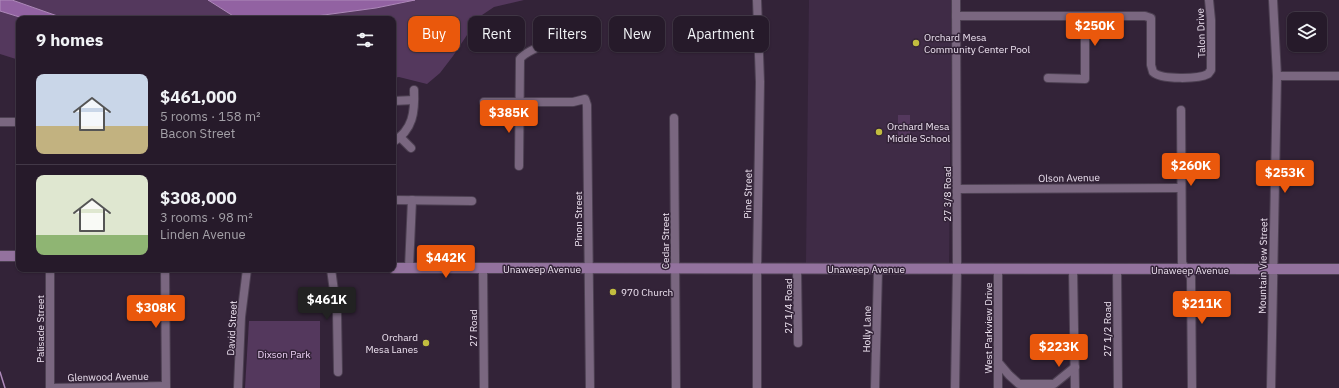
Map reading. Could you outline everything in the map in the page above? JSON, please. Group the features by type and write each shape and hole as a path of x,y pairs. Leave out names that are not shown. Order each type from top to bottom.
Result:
{"main road":[{"path":"0,256 16,256"},
{"name":"Unaweep Avenue","path":"396,268 878,270 1339,269"}],"street":[{"name":"Pine Street","path":"757,0 760,82 757,388"},
{"name":"27 3/8 Road","path":"955,388 957,269 956,0"},
{"name":"Talon Drive","path":"1085,16 1145,16 1151,18 1151,65 1153,72 1162,76 1180,78 1204,76 1211,70 1212,61 1209,0"},
{"name":"Mountain View Street","path":"1271,388 1277,76 1274,0"},
{"path":"956,16 1085,16 1085,79 1048,78"},
{"path":"519,166 519,66 522,56 533,50"},
{"path":"1277,76 1339,76"},
{"path":"396,140 409,127 414,113 414,90"},
{"name":"Pinon Street","path":"519,102 573,102 585,99 587,105 590,388"},
{"path":"396,101 414,100"},
{"path":"484,102 519,102"},
{"path":"1181,110 1182,263 1191,277 1192,388"},
{"name":"Cedar Street","path":"674,118 676,388"},
{"path":"0,122 16,122"},
{"path":"400,137 411,148"},
{"name":"Olson Avenue","path":"956,189 1182,188"},
{"path":"396,200 472,201"},
{"path":"409,268 412,200"},
{"name":"27 Road","path":"483,268 484,388"},
{"name":"27 1/4 Road","path":"797,269 798,343"},
{"name":"West Parkview Drive","path":"998,269 998,388"},
{"path":"1074,269 1075,388"},
{"name":"Holly Lane","path":"875,388 878,270"},
{"name":"27 1/2 Road","path":"1117,270 1118,388"},
{"name":"Palisade Street","path":"50,272 50,388"},
{"path":"165,272 166,387"},
{"name":"David Street","path":"238,388 241,317 247,272"},
{"path":"331,272 337,313 338,372"},
{"path":"998,362 1017,386 1057,386 1075,367"},
{"name":"Glenwood Avenue","path":"50,388 166,387"}],"shaded area":[{"path":"0,0 12,0 57,16 16,16 0,11"},
{"path":"208,0 415,0 376,8 316,16 233,16"},
{"name":"Orchard Mesa Middle School","path":"809,0 952,0 949,264 806,263"}],"green space":[{"path":"12,0 208,0 233,16 57,16"},
{"path":"415,0 524,0 494,7 480,16 468,16 468,34 460,46 460,16 408,16 408,52 456,52 440,73 427,84 396,78 396,16 316,16 376,8"},
{"path":"0,11 16,16 16,59 0,54"},
{"path":"898,115 910,115 910,138 898,138"},
{"name":"Dixson Park","path":"249,321 320,321 320,388 245,388"}],"waterway":[{"path":"0,372 5,388"}],"place":[{"name":"Orchard Mesa Community Center Pool","path":"916,43"},
{"name":"Orchard Mesa Middle School","path":"879,132"},
{"name":"970 Church","path":"613,292"},
{"name":"Orchard Mesa Lanes","path":"426,343"}]}
